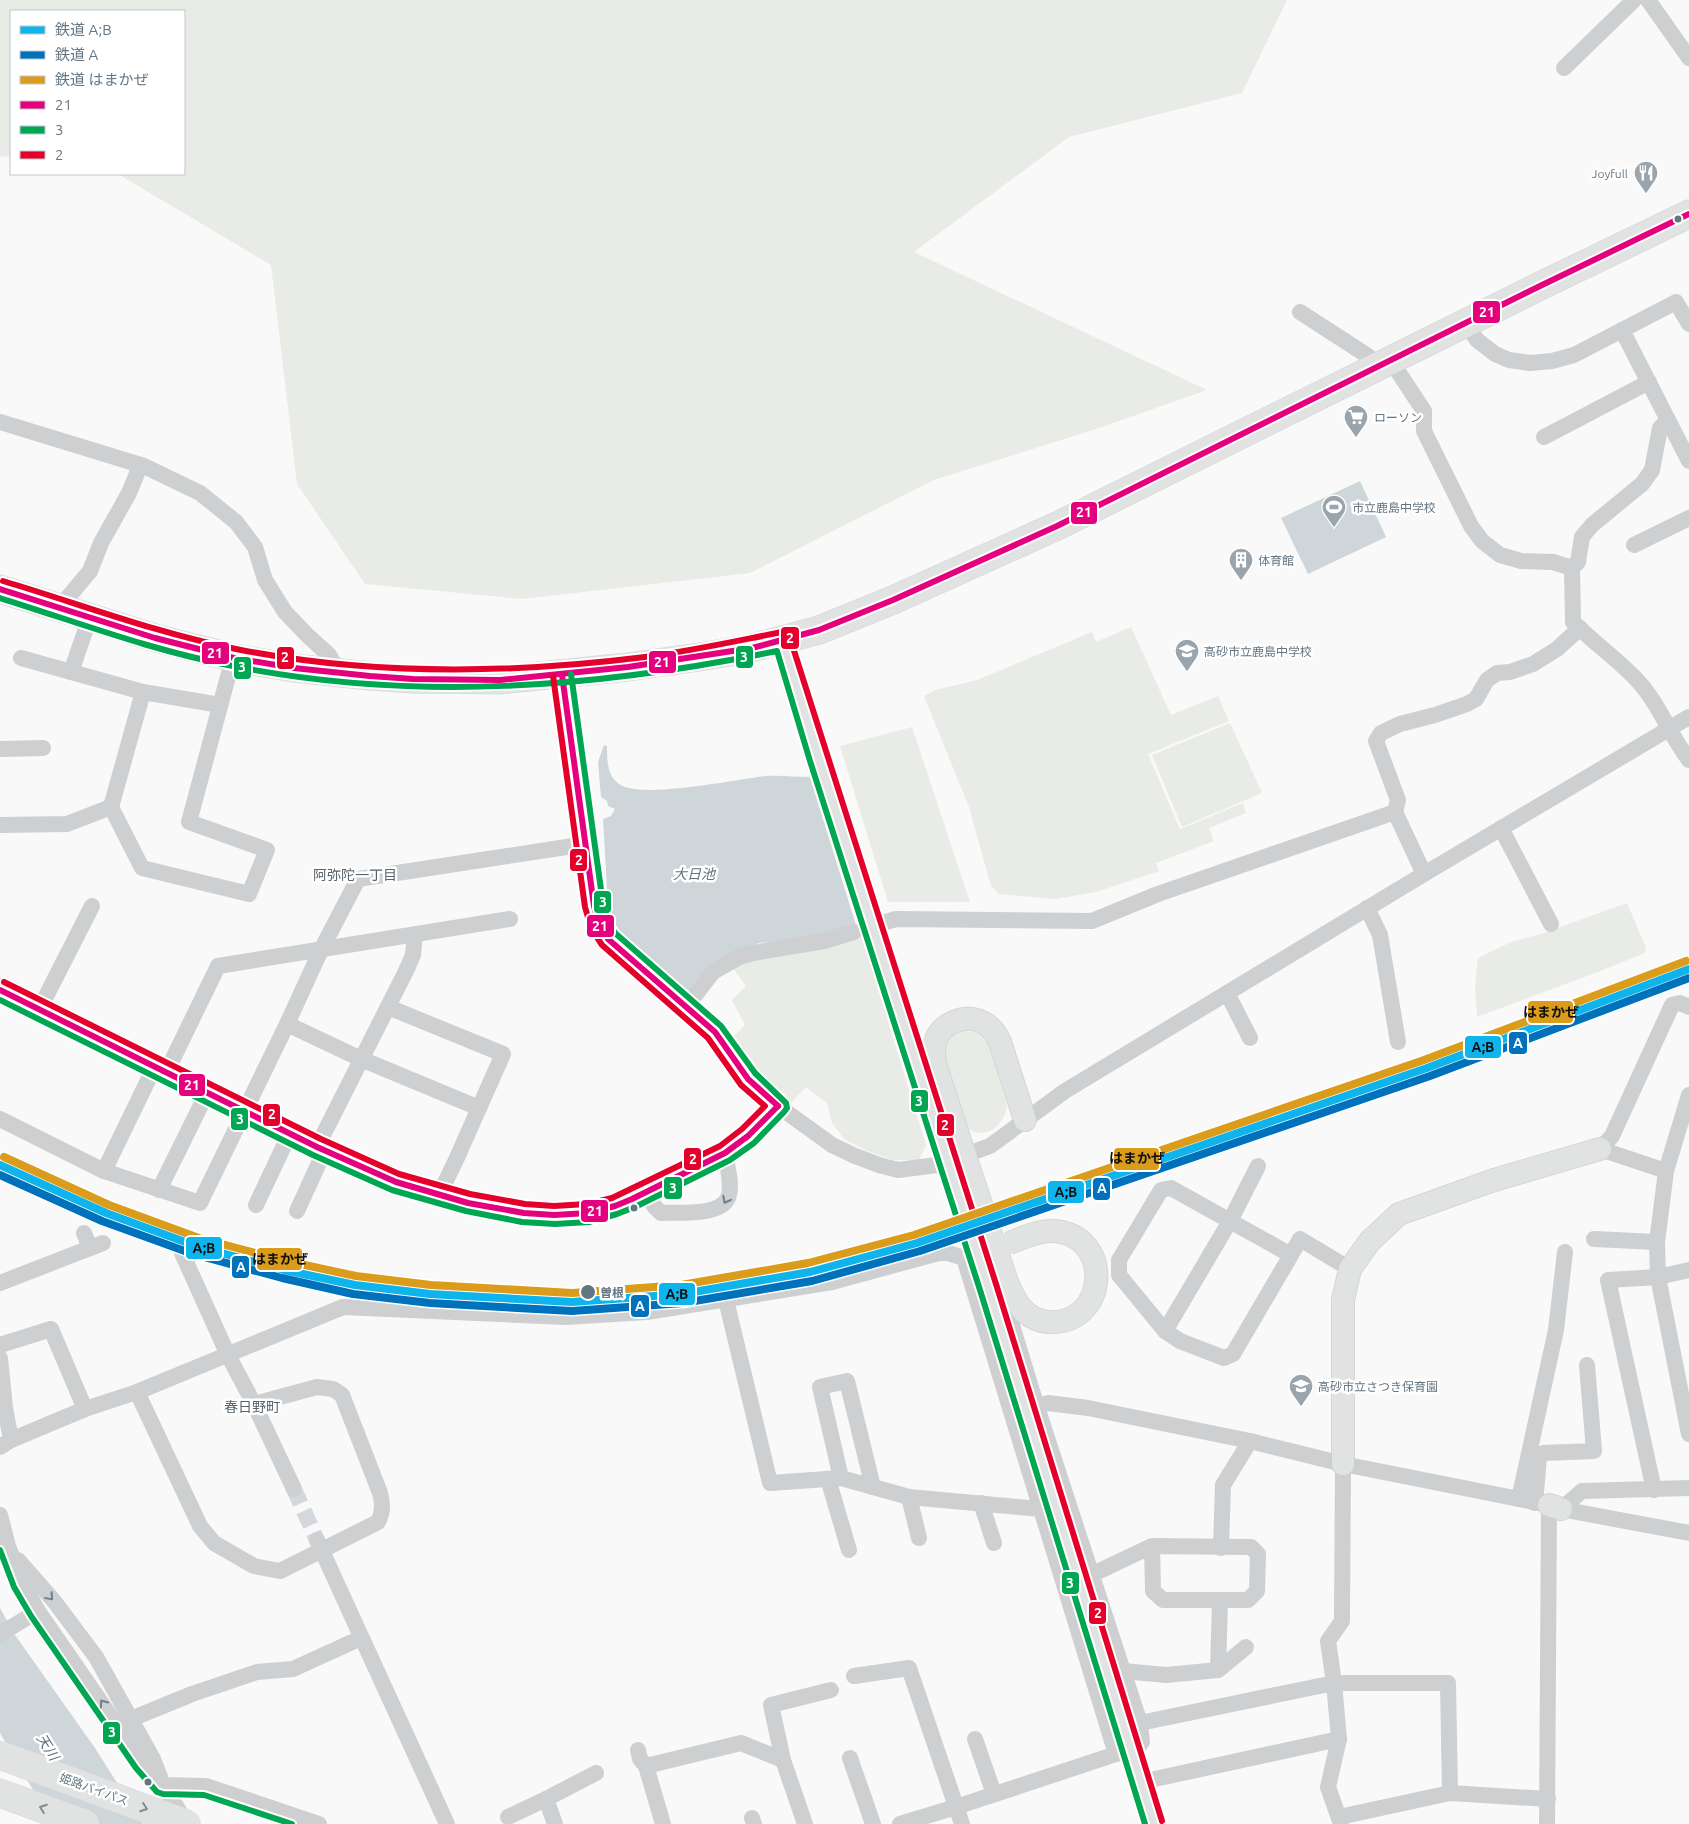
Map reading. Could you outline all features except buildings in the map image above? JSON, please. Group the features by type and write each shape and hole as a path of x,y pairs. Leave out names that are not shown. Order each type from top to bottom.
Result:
{"highway":[{"path":"0,589 155,638 234,658 294,668 413,679 500,680 562,675 706,656 783,640 819,630 893,600 1057,526 1689,214"},
{"name":"姫路バイパス","path":"0,1755 185,1823"},
{"path":"0,1793 85,1824"}],"main road":[{"path":"783,640 818,758 953,1150 1047,1477 1123,1752 1141,1782 1154,1824"},
{"path":"562,675 594,906 599,924 608,939 687,1006 714,1032 748,1079 778,1106 748,1136 725,1153 648,1192"},
{"path":"0,990 161,1070"},
{"path":"964,1258 999,1246 1031,1235 1052,1231 1071,1235 1088,1248 1097,1267 1095,1290 1083,1310 1061,1321 1052,1322 1034,1318 1018,1305 1007,1282 953,1150 934,1054 935,1042 945,1026 954,1021 974,1019 988,1025 995,1032 1000,1042 1025,1120"},
{"path":"1343,1464 1343,1300 1350,1268 1370,1241 1399,1214 1494,1180 1600,1149"}],"street":[{"path":"1564,68 1634,0"},
{"path":"1648,0 1689,58"},
{"path":"1466,323 1477,340 1494,354 1510,360 1530,363 1552,361 1574,355 1676,302 1689,324"},
{"path":"1300,312 1383,365 1424,411 1424,431 1471,526 1482,541 1500,555 1521,561 1553,562 1572,568"},
{"path":"1622,330 1689,461"},
{"path":"1544,437 1587,423 1649,382"},
{"path":"1668,420 1660,428 1652,470 1642,484 1592,525 1582,536 1578,562 1572,568 1573,622 1637,680 1657,705 1668,728 1689,760"},
{"path":"0,422 140,466 200,493 236,522 254,547 265,580 285,612 329,655 339,672"},
{"path":"59,608 90,571 101,543 129,493 140,466"},
{"path":"1634,545 1689,518"},
{"path":"71,672 90,617"},
{"path":"1424,874 1395,812 1398,800 1376,740 1381,733 1400,724 1467,704 1476,699 1487,680 1496,673 1510,672 1533,664 1557,649 1580,628"},
{"path":"143,692 21,658 38,662 143,692 220,705"},
{"path":"143,692 111,807 142,868 249,894 267,850 190,822 230,669"},
{"path":"778,1106 832,1145 855,1156 898,1170 937,1165 974,1153 990,1146 1065,1091 1689,716"},
{"path":"0,749 43,748"},
{"path":"0,825 66,824 111,807"},
{"path":"886,922 896,919 1092,921 1158,894 1395,812"},
{"path":"1502,828 1550,924"},
{"path":"0,1119 104,1171 200,1203 288,1024 321,950 358,878 586,844"},
{"path":"39,1010 72,926 92,906"},
{"path":"1367,908 1380,935 1398,1042"},
{"path":"104,1171 218,966 510,919"},
{"path":"687,1006 714,972 739,958 753,953 824,941 854,932"},
{"path":"297,1210 321,1148 361,1060 413,955 415,935"},
{"path":"1227,993 1250,1038"},
{"path":"1666,1171 1600,1149 1612,1136 1672,1005 1680,1003 1689,1007"},
{"path":"388,1007 503,1054 439,1195"},
{"path":"288,1024 361,1060 479,1108"},
{"path":"161,1070 321,1148 396,1182 439,1195 524,1213 554,1215 588,1213 614,1206 648,1192 654,1206 662,1213 704,1212 722,1207 729,1198 730,1183 725,1153"},
{"path":"159,1190 207,1093"},
{"path":"1689,1095 1666,1171 1657,1242 1658,1277 1689,1434"},
{"path":"256,1205 290,1133"},
{"path":"1166,1331 1230,1221 1258,1166"},
{"path":"1291,1255 1171,1188 1161,1190 1119,1260 1119,1275 1166,1331 1180,1341 1224,1358 1233,1354 1291,1255 1300,1239 1350,1268"},
{"path":"1594,1239 1657,1242"},
{"path":"0,1283 92,1241"},
{"path":"900,1824 1123,1752 1139,1746 1142,1742 1140,1723 1037,1407 999,1246"},
{"path":"1541,1504 1556,1330 1565,1252"},
{"path":"182,1253 228,1355 254,1404 294,1489"},
{"path":"0,1358 6,1443 85,1409 137,1392 343,1307 566,1317 647,1312 832,1282 939,1253 948,1253 964,1258 1041,1509 1123,1752"},
{"path":"1654,1490 1608,1280 1658,1277 1689,1270"},
{"path":"726,1300 770,1483 835,1479 909,1497 1041,1509"},
{"path":"0,1345 51,1329 85,1409"},
{"path":"1547,1824 1548,1799 1539,1457 1542,1453 1594,1451 1586,1365"},
{"path":"850,1550 835,1479 820,1387 847,1381 873,1487"},
{"path":"137,1392 200,1526 214,1543 254,1566 280,1570 319,1545 370,1528 378,1522 382,1512 380,1493 342,1395 333,1389 317,1387 254,1404"},
{"path":"1012,1415 1048,1403 1088,1408 1250,1441 1343,1464 1689,1533"},
{"path":"1221,1548 1223,1485 1250,1441"},
{"path":"1343,1464 1342,1621 1328,1641 1339,1740 1328,1787 1340,1820 1450,1793 1548,1799"},
{"path":"1541,1504 1582,1491 1689,1488"},
{"path":"909,1497 919,1538"},
{"path":"981,1504 994,1544"},
{"path":"0,1515 8,1546 22,1583 38,1611 143,1763 163,1785 206,1786 317,1824"},
{"path":"319,1545 447,1824"},
{"path":"8,1546 25,1570 54,1601 96,1657 153,1760 163,1785 185,1823"},
{"path":"1091,1575 1152,1546 1251,1548 1258,1554 1257,1591 1248,1600 1163,1600 1153,1591 1152,1546"},
{"path":"1218,1670 1220,1601"},
{"path":"0,1634 38,1611"},
{"path":"131,1719 192,1694 257,1672 293,1669 361,1638"},
{"path":"1123,1671 1166,1675 1218,1670 1246,1647"},
{"path":"854,1678 909,1668 962,1824"},
{"path":"1140,1723 1334,1683 1448,1683 1450,1793"},
{"path":"805,1824 783,1760 771,1705 831,1690"},
{"path":"975,1739 994,1794"},
{"path":"1141,1782 1339,1740"},
{"path":"646,1766 741,1743 783,1760"},
{"path":"638,1750 640,1759 646,1766 663,1824"},
{"path":"850,1758 873,1824"},
{"path":"508,1817 596,1773"},
{"path":"546,1799 555,1824"}],"shaded area":[{"path":"0,0 1287,0 1242,93 1069,137 914,252 1207,390 1099,428 934,480 750,573 522,599 365,584 297,484 271,265 120,175 185,175 185,10 10,10 10,157 0,156"},
{"path":"1131,627 1171,715 1218,696 1229,721 1148,754 1180,829 1243,803 1246,813 1209,828 1214,841 1156,863 1159,871 1096,892 1056,899 999,894 991,886 969,807 924,696 935,690 977,680 1092,632 1096,642"},
{"path":"1230,723 1262,793 1182,827 1152,755"},
{"path":"912,727 970,902 888,902 840,746"},
{"path":"1627,903 1646,948 1645,953 1477,1017 1475,987 1478,958 1511,942 1538,935"},
{"path":"862,936 926,1145 919,1160 893,1160 867,1151 844,1139 832,1123 827,1103 806,1087 791,1103 749,1063 732,1038 745,1025 732,1000 746,986 732,967 758,958 827,947"},
{"path":"963,1031 979,1034 990,1047 1007,1105 998,1125 987,1132 974,1132 967,1128 947,1067 945,1057 946,1045 952,1037"}],"water":[{"name":"市立鹿島中学校","path":"1360,481 1386,537 1308,574 1281,518"},
{"name":"大日池","path":"604,745 607,746 608,767 612,777 619,784 630,788 647,790 668,789 767,776 810,777 856,925 811,938 759,943 735,952 689,993 623,937 617,928 608,905 603,819 611,816 615,809 608,806 607,801 601,797 598,762"},
{"name":"天川","path":"0,1608 15,1635 95,1748 143,1824 56,1824 33,1790 0,1733"}],"tunnel":[{"path":"294,1489 317,1540"}],"rail line":[{"name":"はまかぜ","path":"4,1157 109,1205 199,1238 286,1261 356,1276 431,1285 572,1293 681,1285 808,1263 914,1235 1424,1060 1686,961"},
{"name":"A;B","path":"0,1165 106,1213 196,1246 284,1270 355,1285 430,1294 572,1302 682,1294 810,1272 917,1243 1427,1068 1689,969"},
{"name":"A","path":"0,1175 102,1221 193,1254 282,1278 353,1294 430,1303 572,1311 683,1303 812,1281 920,1251 1430,1076 1689,978"}],"transit line":[{"name":"21","path":"0,589 155,638 234,658 294,668 370,676 413,679 500,680 628,667 752,648 819,630 893,600 1057,526 1689,214"},
{"name":"2","path":"3,581 147,627 236,649 287,658 389,668 491,669 594,663 679,652 782,632 789,635 996,1284 1162,1821"},
{"name":"3","path":"0,598 144,644 203,660 301,677 369,684 437,687 505,686 573,681 641,674 777,651 810,761 980,1290 1145,1824"},
{"name":"3","path":"0,1000 313,1155 392,1190 466,1211 522,1222 555,1224 589,1222 635,1207 730,1160 754,1143 784,1112 787,1108 786,1103 755,1073 721,1026 615,933 607,921 603,904 571,674"},
{"name":"21","path":"562,675 594,906 599,924 608,939 715,1032 748,1079 778,1106"},
{"name":"2","path":"4,982 321,1139 399,1174 470,1194 525,1204 554,1206 587,1204 612,1198 720,1146 742,1129 765,1106 741,1085 708,1038 602,945 591,928 585,907 553,676"},
{"name":"21","path":"0,990 317,1147 396,1182 468,1203 524,1213 554,1215 588,1213 615,1206 632,1199 725,1153 748,1136 778,1106"},
{"name":"3","path":"0,1550 14,1587 31,1616 136,1768 157,1792 163,1794 204,1795 292,1824"}],"place":[{"name":"Joyfull","path":"1646,194"},
{"name":"ローソン","path":"1356,438"},
{"name":"市立鹿島中学校","path":"1334,528"},
{"name":"体育館","path":"1241,581"},
{"name":"高砂市立鹿島中学校","path":"1187,672"},
{"name":"曽根","path":"588,1292"},
{"name":"高砂市立さつき保育園","path":"1301,1407"}],"district":[{"name":"阿弥陀一丁目","path":"355,875"},
{"name":"春日野町","path":"252,1407"}]}
